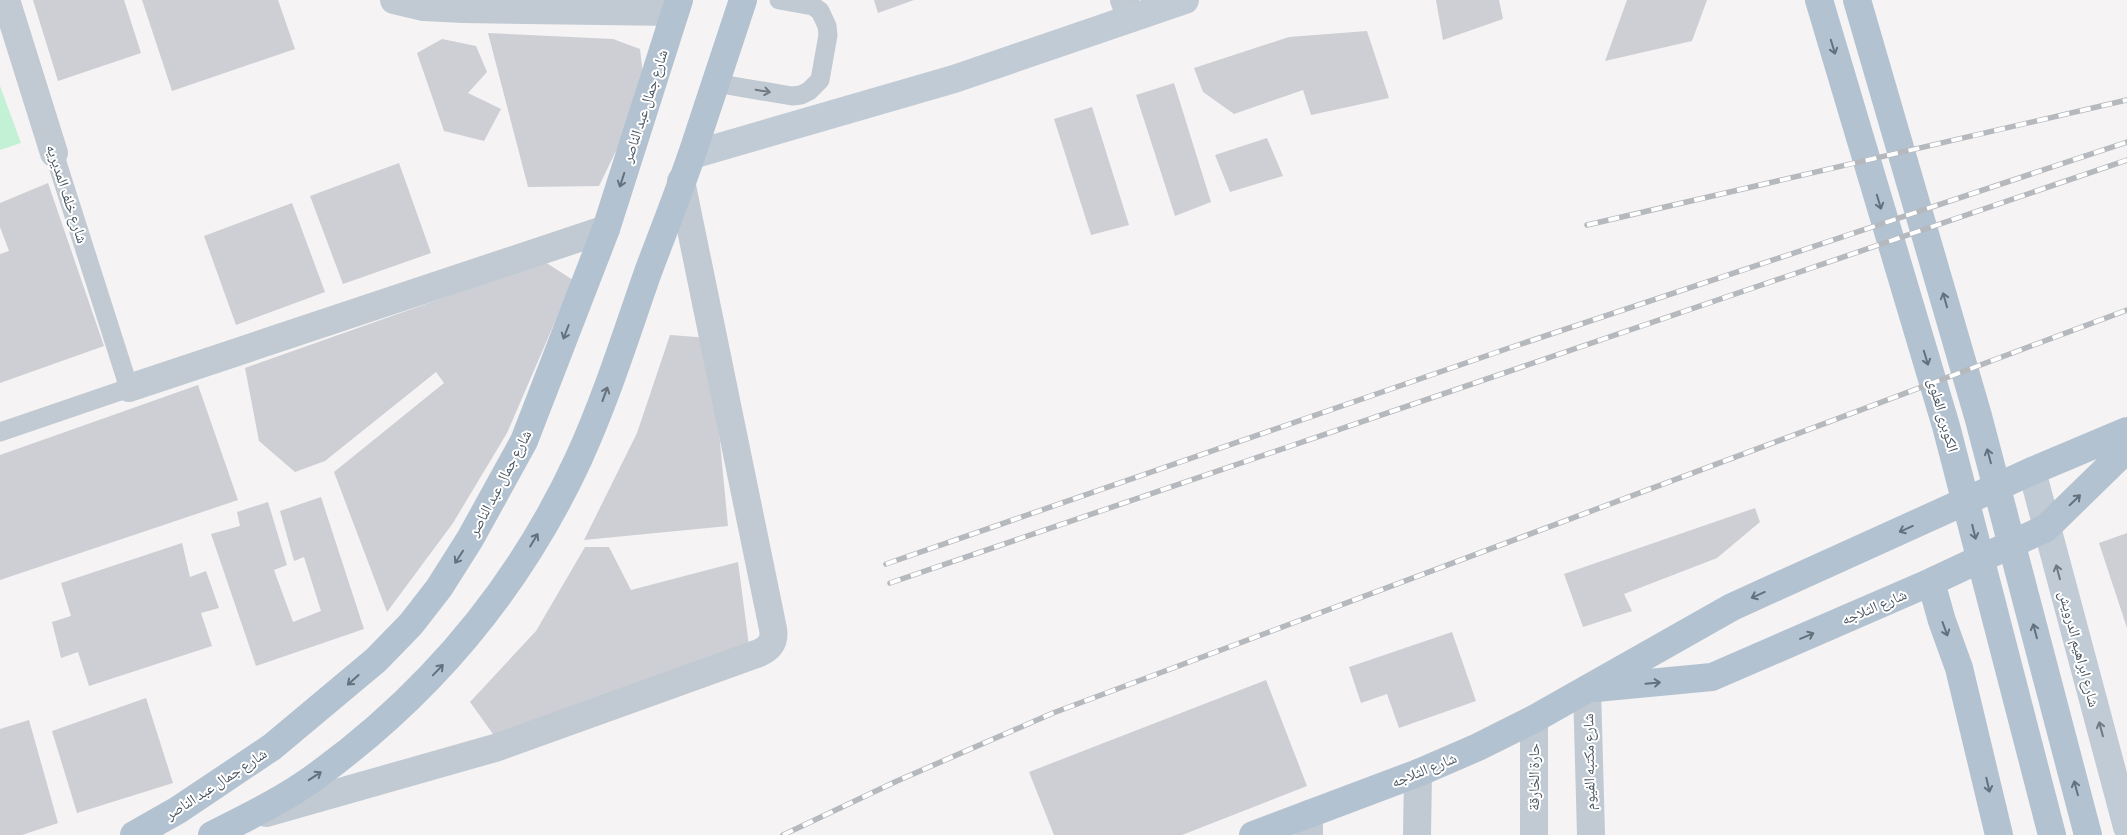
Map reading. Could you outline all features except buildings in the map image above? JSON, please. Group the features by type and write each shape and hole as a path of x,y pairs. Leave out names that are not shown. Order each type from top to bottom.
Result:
{"main road":[{"path":"212,835 242,820 317,776 380,727 455,652 518,566 550,514 598,415 692,154 743,0"},
{"name":"الكوبرى العلوى","path":"1819,0 1946,426 2052,835"},
{"path":"1857,0 1978,416 2088,835"},
{"name":"شارع جمال عبد الناصر","path":"134,835 178,810 272,747 369,665 411,624 439,588 470,539 524,441 606,229 677,6"},
{"name":"شارع الثلاجه","path":"1253,835 1309,825 1418,773 1478,747 1534,719 1732,606 2032,471 2127,431"},
{"name":"شارع الثلاجه","path":"1587,689 1712,677 1931,582 2046,528 2127,450"},
{"path":"1931,582 1942,621 1959,668 1999,835"}],"street":[{"name":"شارع خلف المديريه","path":"6,0 54,153"},
{"path":"394,0 424,7 463,9 677,6"},
{"path":"692,154 954,79 1128,9 1185,0"},
{"path":"242,820 495,748 759,653 766,650 771,644 774,637 773,629 681,181"},
{"path":"128,388 606,229"},
{"name":"شارع ابراهيم الدرويش","path":"2032,471 2127,827"},
{"name":"شارع مكتبه الفيوم","path":"1587,689 1591,835"},
{"name":"حارة الخارقة","path":"1534,719 1534,835"},
{"path":"1417,835 1418,773"}],"lane":[{"path":"715,83 792,96 801,95 815,86 820,80 828,34 824,18 814,6 779,0"},
{"name":"شارع خلف المديريه","path":"54,153 128,388"},
{"path":"0,432 128,388"}],"green space":[{"path":"0,86 21,143 0,150"}],"railway":[{"path":"1587,225 2127,100"},
{"path":"886,564 1509,348 2127,142"},
{"path":"890,583 2127,160"},
{"path":"783,835 897,781 1053,713 2127,310"}]}
